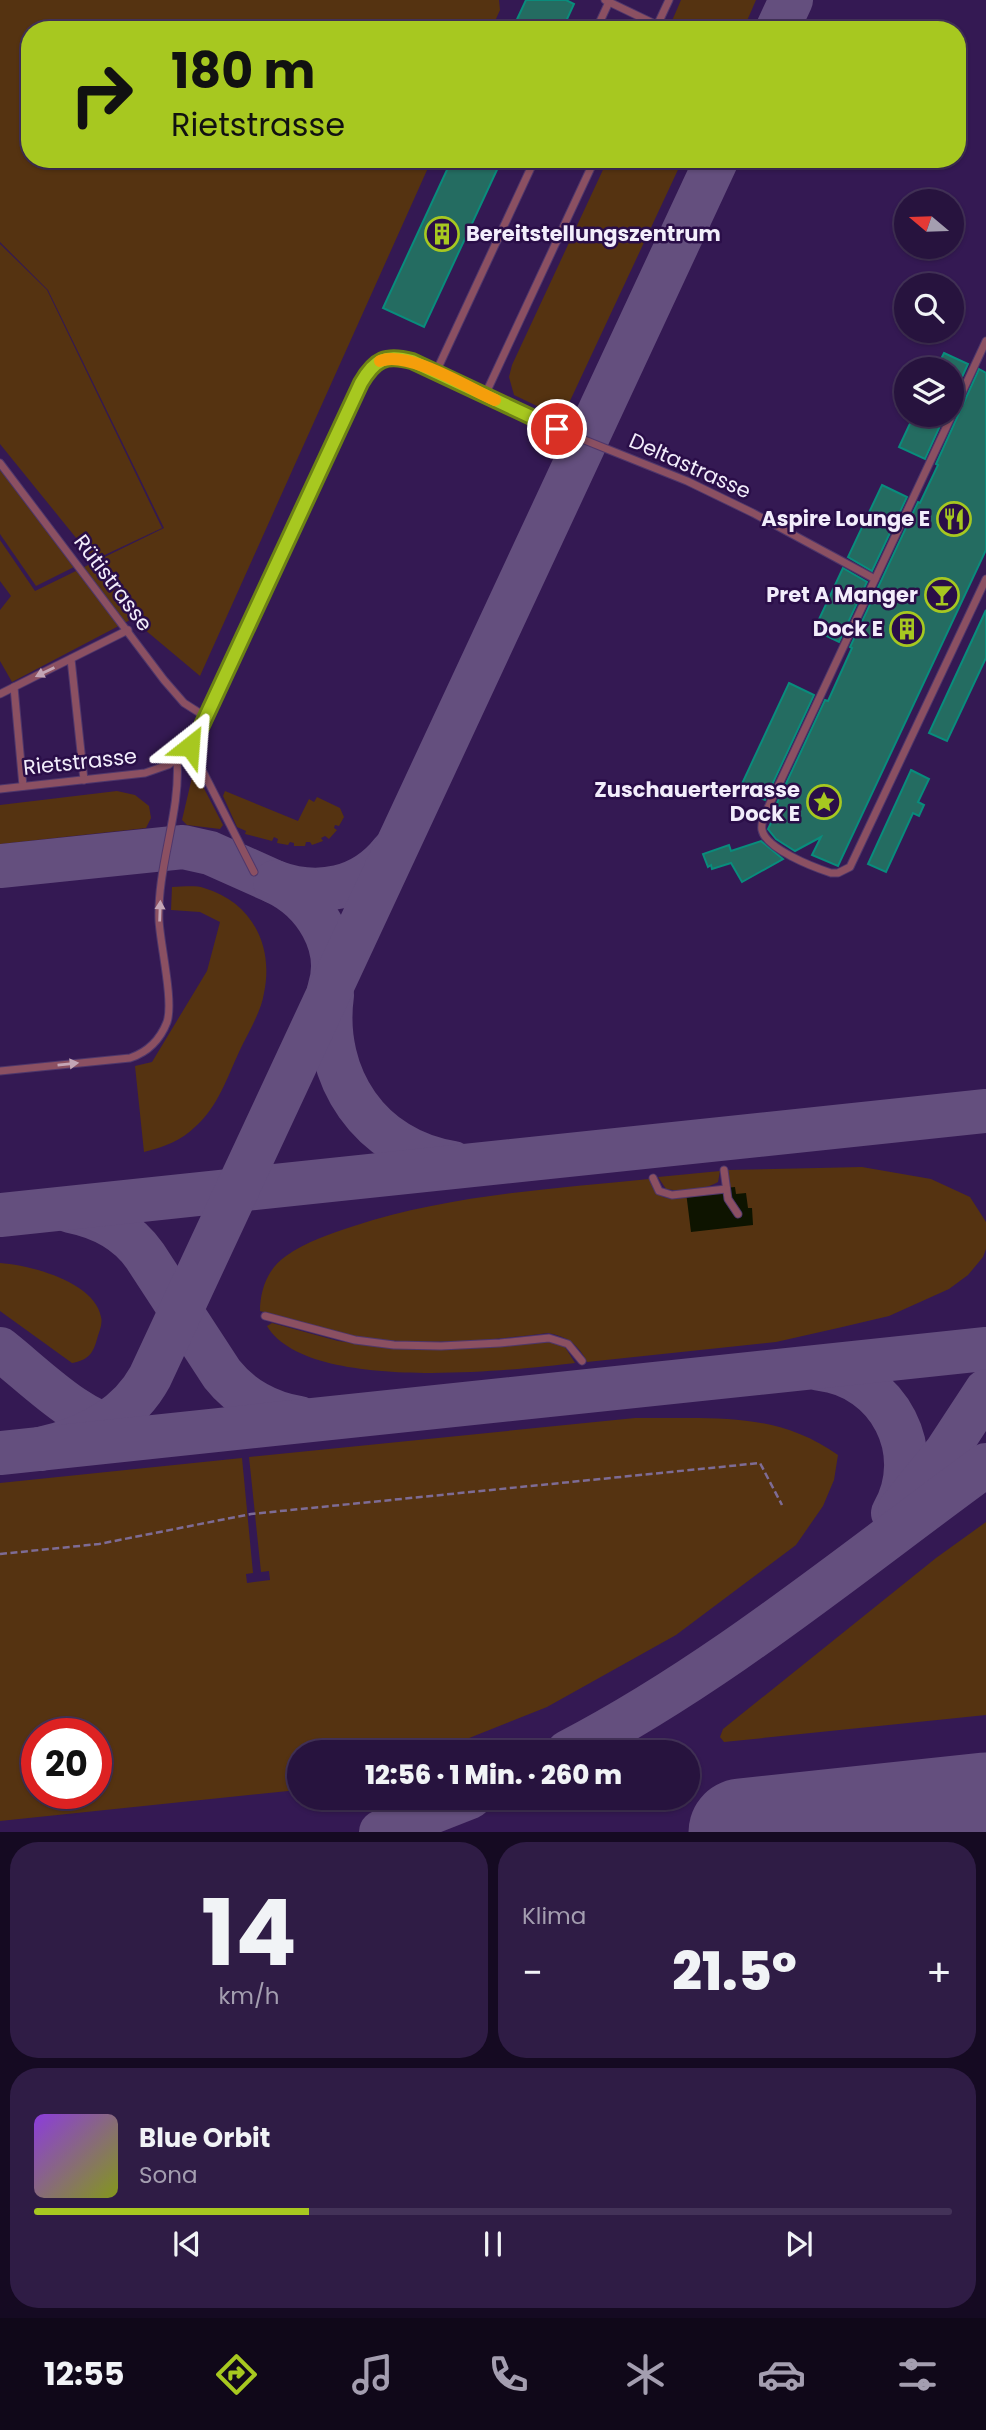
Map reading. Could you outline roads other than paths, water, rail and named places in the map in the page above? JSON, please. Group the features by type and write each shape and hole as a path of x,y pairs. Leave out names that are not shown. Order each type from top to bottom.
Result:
{"lane":[{"path":"659,21 669,0"},
{"path":"599,21 607,1 645,21"},
{"path":"436,372 531,168"},
{"path":"485,396 590,168"},
{"path":"964,388 986,341"},
{"name":"Rietstrasse","path":"0,789 145,773 177,759 190,746 367,373 374,365 391,358 412,361 485,396"},
{"name":"Deltastrasse","path":"485,396 557,429 687,481 753,513 875,579"},
{"path":"946,427 765,814 761,828 765,839 776,848 831,873 838,873 850,867 986,579"},
{"name":"Rütistrasse","path":"0,463 184,703 206,717"},
{"path":"0,694 128,630"},
{"path":"71,659 83,780"},
{"path":"14,687 23,786"},
{"path":"190,746 254,872"},
{"path":"0,1071 130,1058 145,1051 158,1038 167,1021 169,1007 159,905 179,783 177,759"},
{"path":"724,1170 728,1199 738,1214"},
{"path":"653,1178 659,1191 672,1195 726,1189"},
{"path":"265,1317 355,1340 394,1345 464,1345 550,1338 568,1344 582,1361"}],"place":[{"name":"Bereitstellungszentrum","path":"442,234"},
{"name":"Aspire Lounge E","path":"954,519"},
{"name":"Pret A Manger","path":"942,595"},
{"name":"Dock E","path":"907,629"},
{"name":"Zuschauerterrasse Dock E","path":"824,802"}]}
